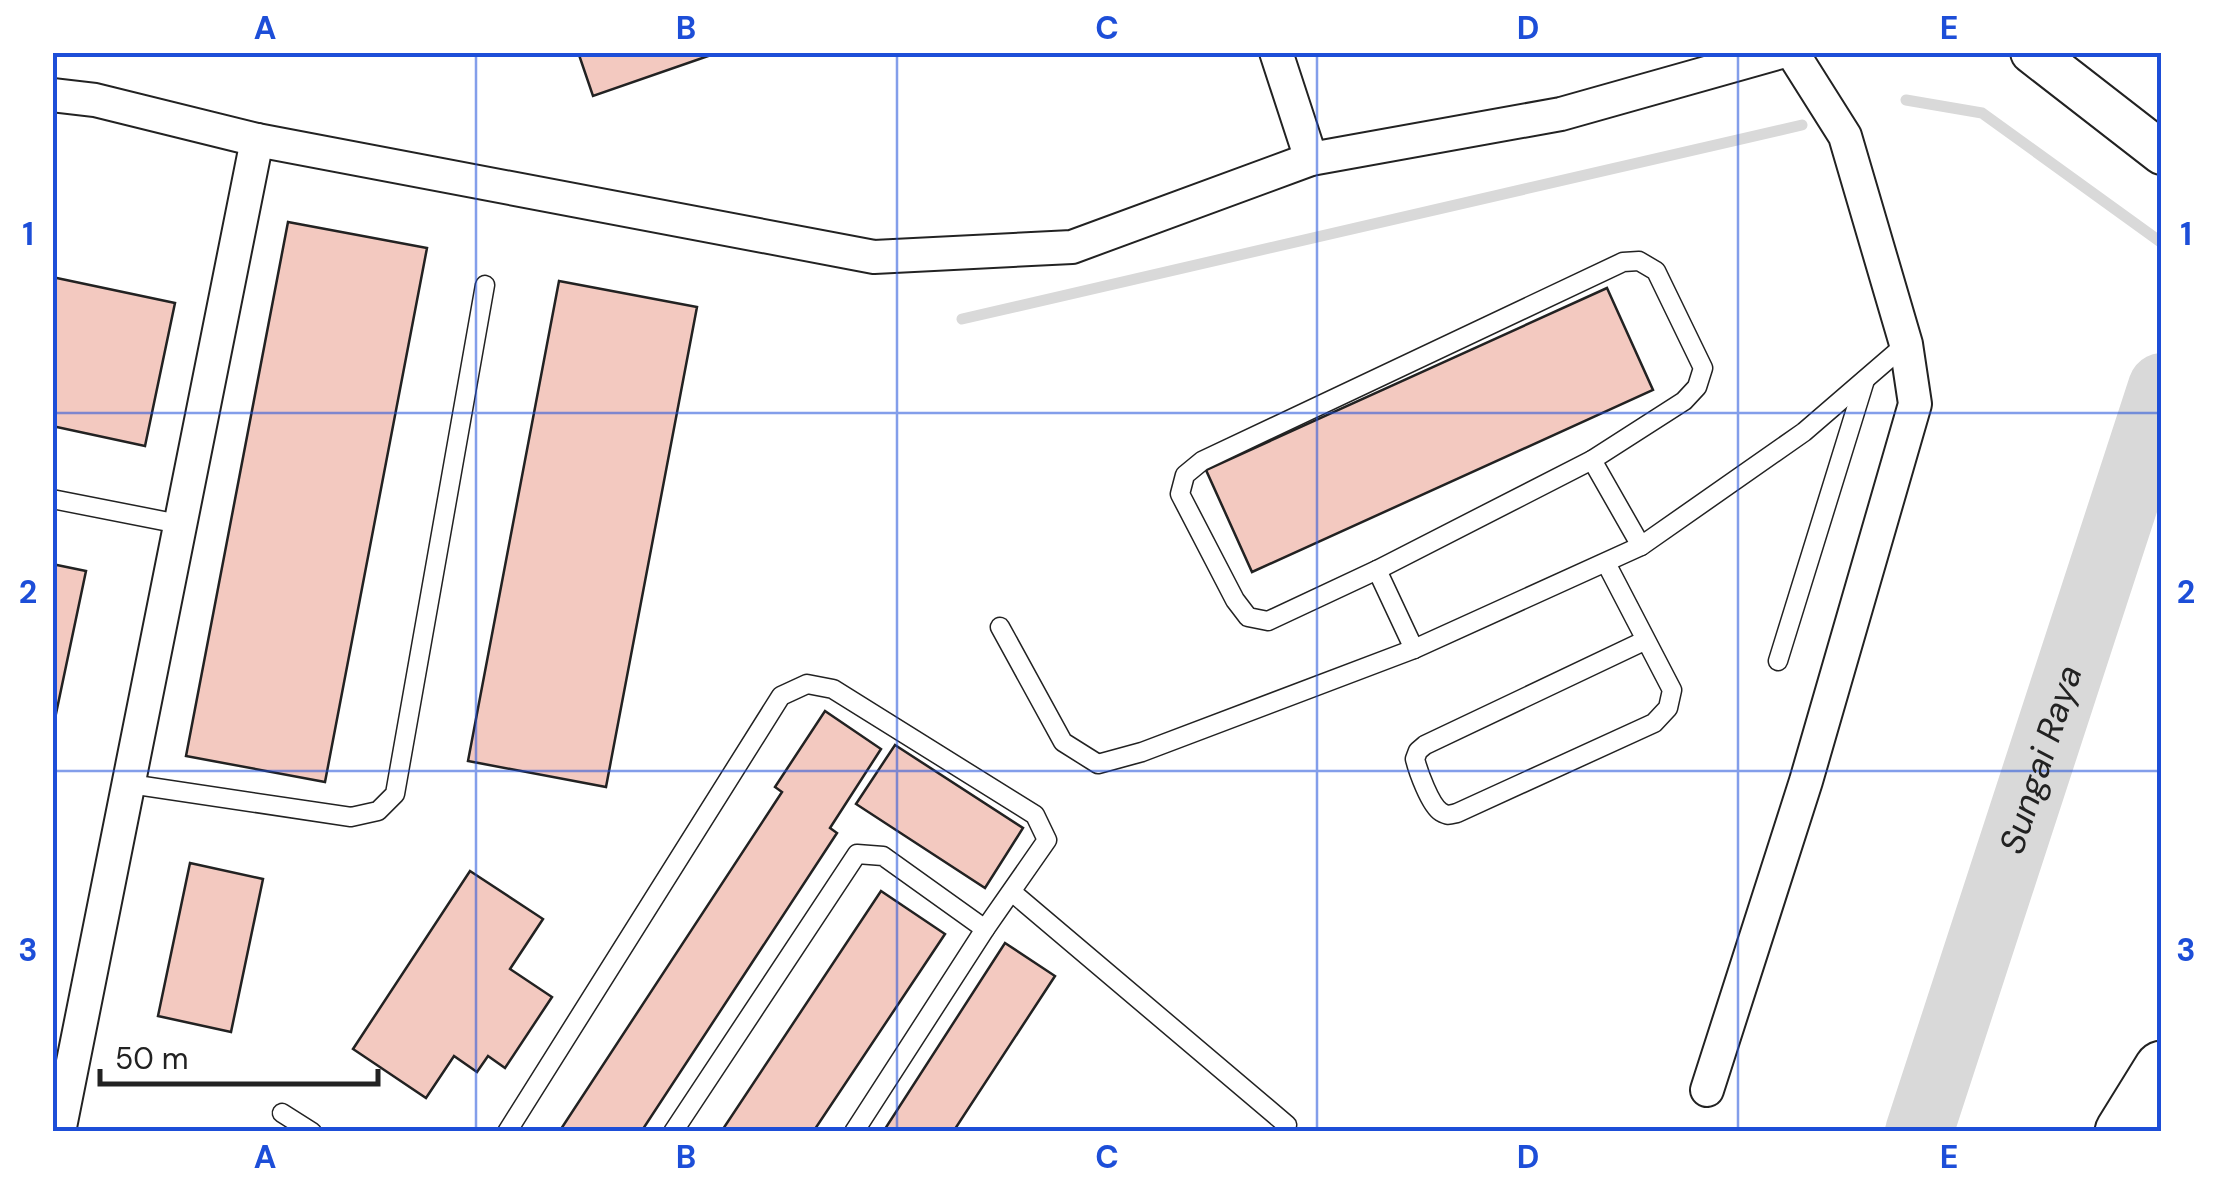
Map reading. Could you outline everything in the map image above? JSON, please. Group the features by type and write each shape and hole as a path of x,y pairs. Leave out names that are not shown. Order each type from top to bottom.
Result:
{"highway":[{"path":"2123,1132 2162,1069"}],"street":[{"path":"1276,52 1311,159"},
{"path":"52,95 95,100 257,140 874,257 1072,247 1311,159 1561,114 1781,52"},
{"path":"1707,1090 1806,782 1915,404 1906,344 1845,136 1792,52"},
{"path":"2032,52 2162,153"},
{"path":"59,1132 257,140"}],"lane":[{"path":"1623,262 1639,262 1656,271 1703,368 1698,386 1684,401 1592,460 1377,570 1268,622 1248,617 1235,600 1180,494 1185,474 1202,461 1623,262"},
{"path":"130,784 352,816 378,811 395,794 484,285"},
{"path":"1000,627 1063,742 1098,764 1142,752 1414,649 1641,546 1804,432 1906,344"},
{"path":"1778,661 1865,379"},
{"path":"1592,460 1641,546"},
{"path":"52,499 179,524"},
{"path":"1606,564 1646,640 1672,690 1668,708 1654,722 1457,814 1448,815 1434,806 1416,759 1425,745 1646,640"},
{"path":"1377,570 1414,649"},
{"path":"506,1132 781,696 807,684 833,689 1034,815 1047,840 854,1132"},
{"path":"674,1132 857,854 884,856 985,929"},
{"path":"1012,892 1287,1125 1283,1132"},
{"path":"282,1113 312,1132"}],"building":[{"path":"578,52 713,52 714,54 593,96"},
{"path":"288,222 427,248 325,782 186,756"},
{"path":"52,277 175,303 145,446 52,426"},
{"path":"559,281 697,307 606,787 468,761"},
{"path":"1607,288 1653,390 1252,572 1206,470"},
{"path":"52,564 86,571 53,728 52,728"},
{"path":"825,711 881,749 830,828 837,833 641,1132 559,1132 782,792 775,787"},
{"path":"895,745 1023,828 985,888 856,804"},
{"path":"190,863 263,879 231,1032 158,1016"},
{"path":"470,871 543,919 510,969 552,997 505,1068 488,1056 477,1072 454,1056 426,1098 353,1049"},
{"path":"881,891 945,934 813,1132 721,1132"},
{"path":"1005,943 1055,976 953,1132 883,1132"}],"waterway":[{"path":"1906,100 1982,113 2162,243"},
{"path":"962,319 1802,125"},
{"name":"Sungai Raya","path":"1919,1132 2162,387"}]}
